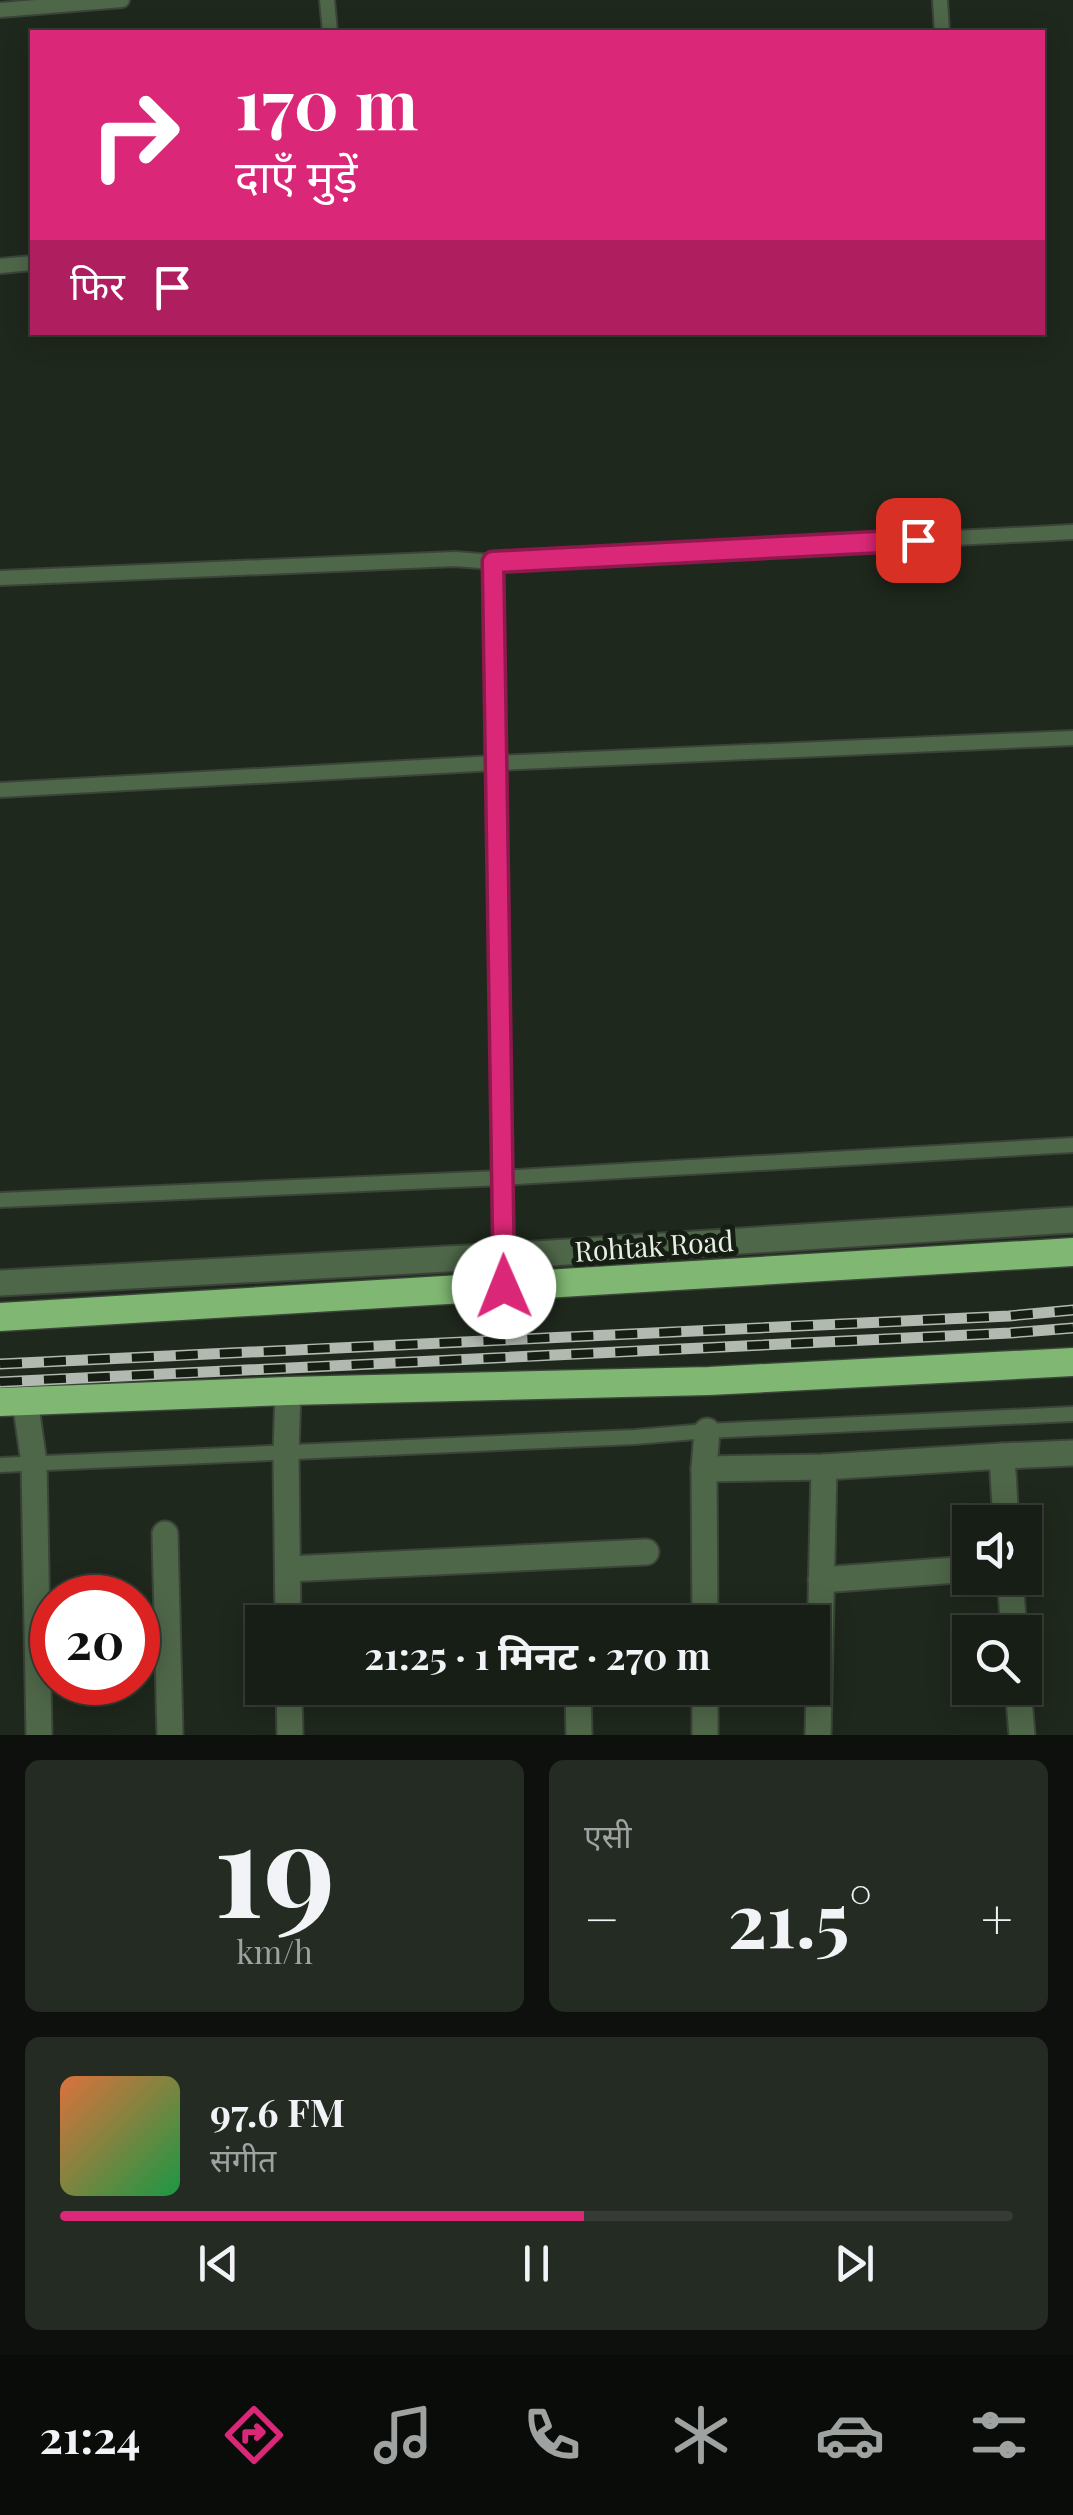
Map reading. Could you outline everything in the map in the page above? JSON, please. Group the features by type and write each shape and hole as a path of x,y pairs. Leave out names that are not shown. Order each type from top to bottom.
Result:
{"highway":[{"name":"Rohtak Road","path":"0,1317 1073,1252"},
{"path":"12,1401 709,1381 1073,1362"}],"street":[{"path":"0,1283 1073,1220"},
{"path":"288,1391 288,1605"},
{"path":"12,1401 34,1463 39,1735"},
{"path":"705,1605 707,1431"},
{"path":"704,1469 824,1467 1073,1453"},
{"path":"1002,1456 1005,1505"},
{"path":"818,1735 824,1467"},
{"path":"165,1534 170,1735"},
{"path":"288,1568 646,1552"},
{"path":"822,1580 952,1569"},
{"path":"289,1705 290,1735"},
{"path":"578,1705 579,1735"},
{"path":"705,1705 705,1735"},
{"path":"1019,1705 1022,1735"}],"lane":[{"path":"0,10 122,0"},
{"path":"327,0 330,30"},
{"path":"940,0 942,30"},
{"path":"0,266 30,262"},
{"path":"0,578 455,559 493,562 1073,532"},
{"path":"493,562 504,1287"},
{"path":"0,790 494,763 1073,738"},
{"path":"0,1200 502,1178 1073,1145"},
{"path":"0,1465 1073,1414"}],"railway":[{"path":"0,1364 1073,1310"},
{"path":"0,1382 1073,1328"}],"route":[{"path":"504,1287 493,562 918,540"}]}
